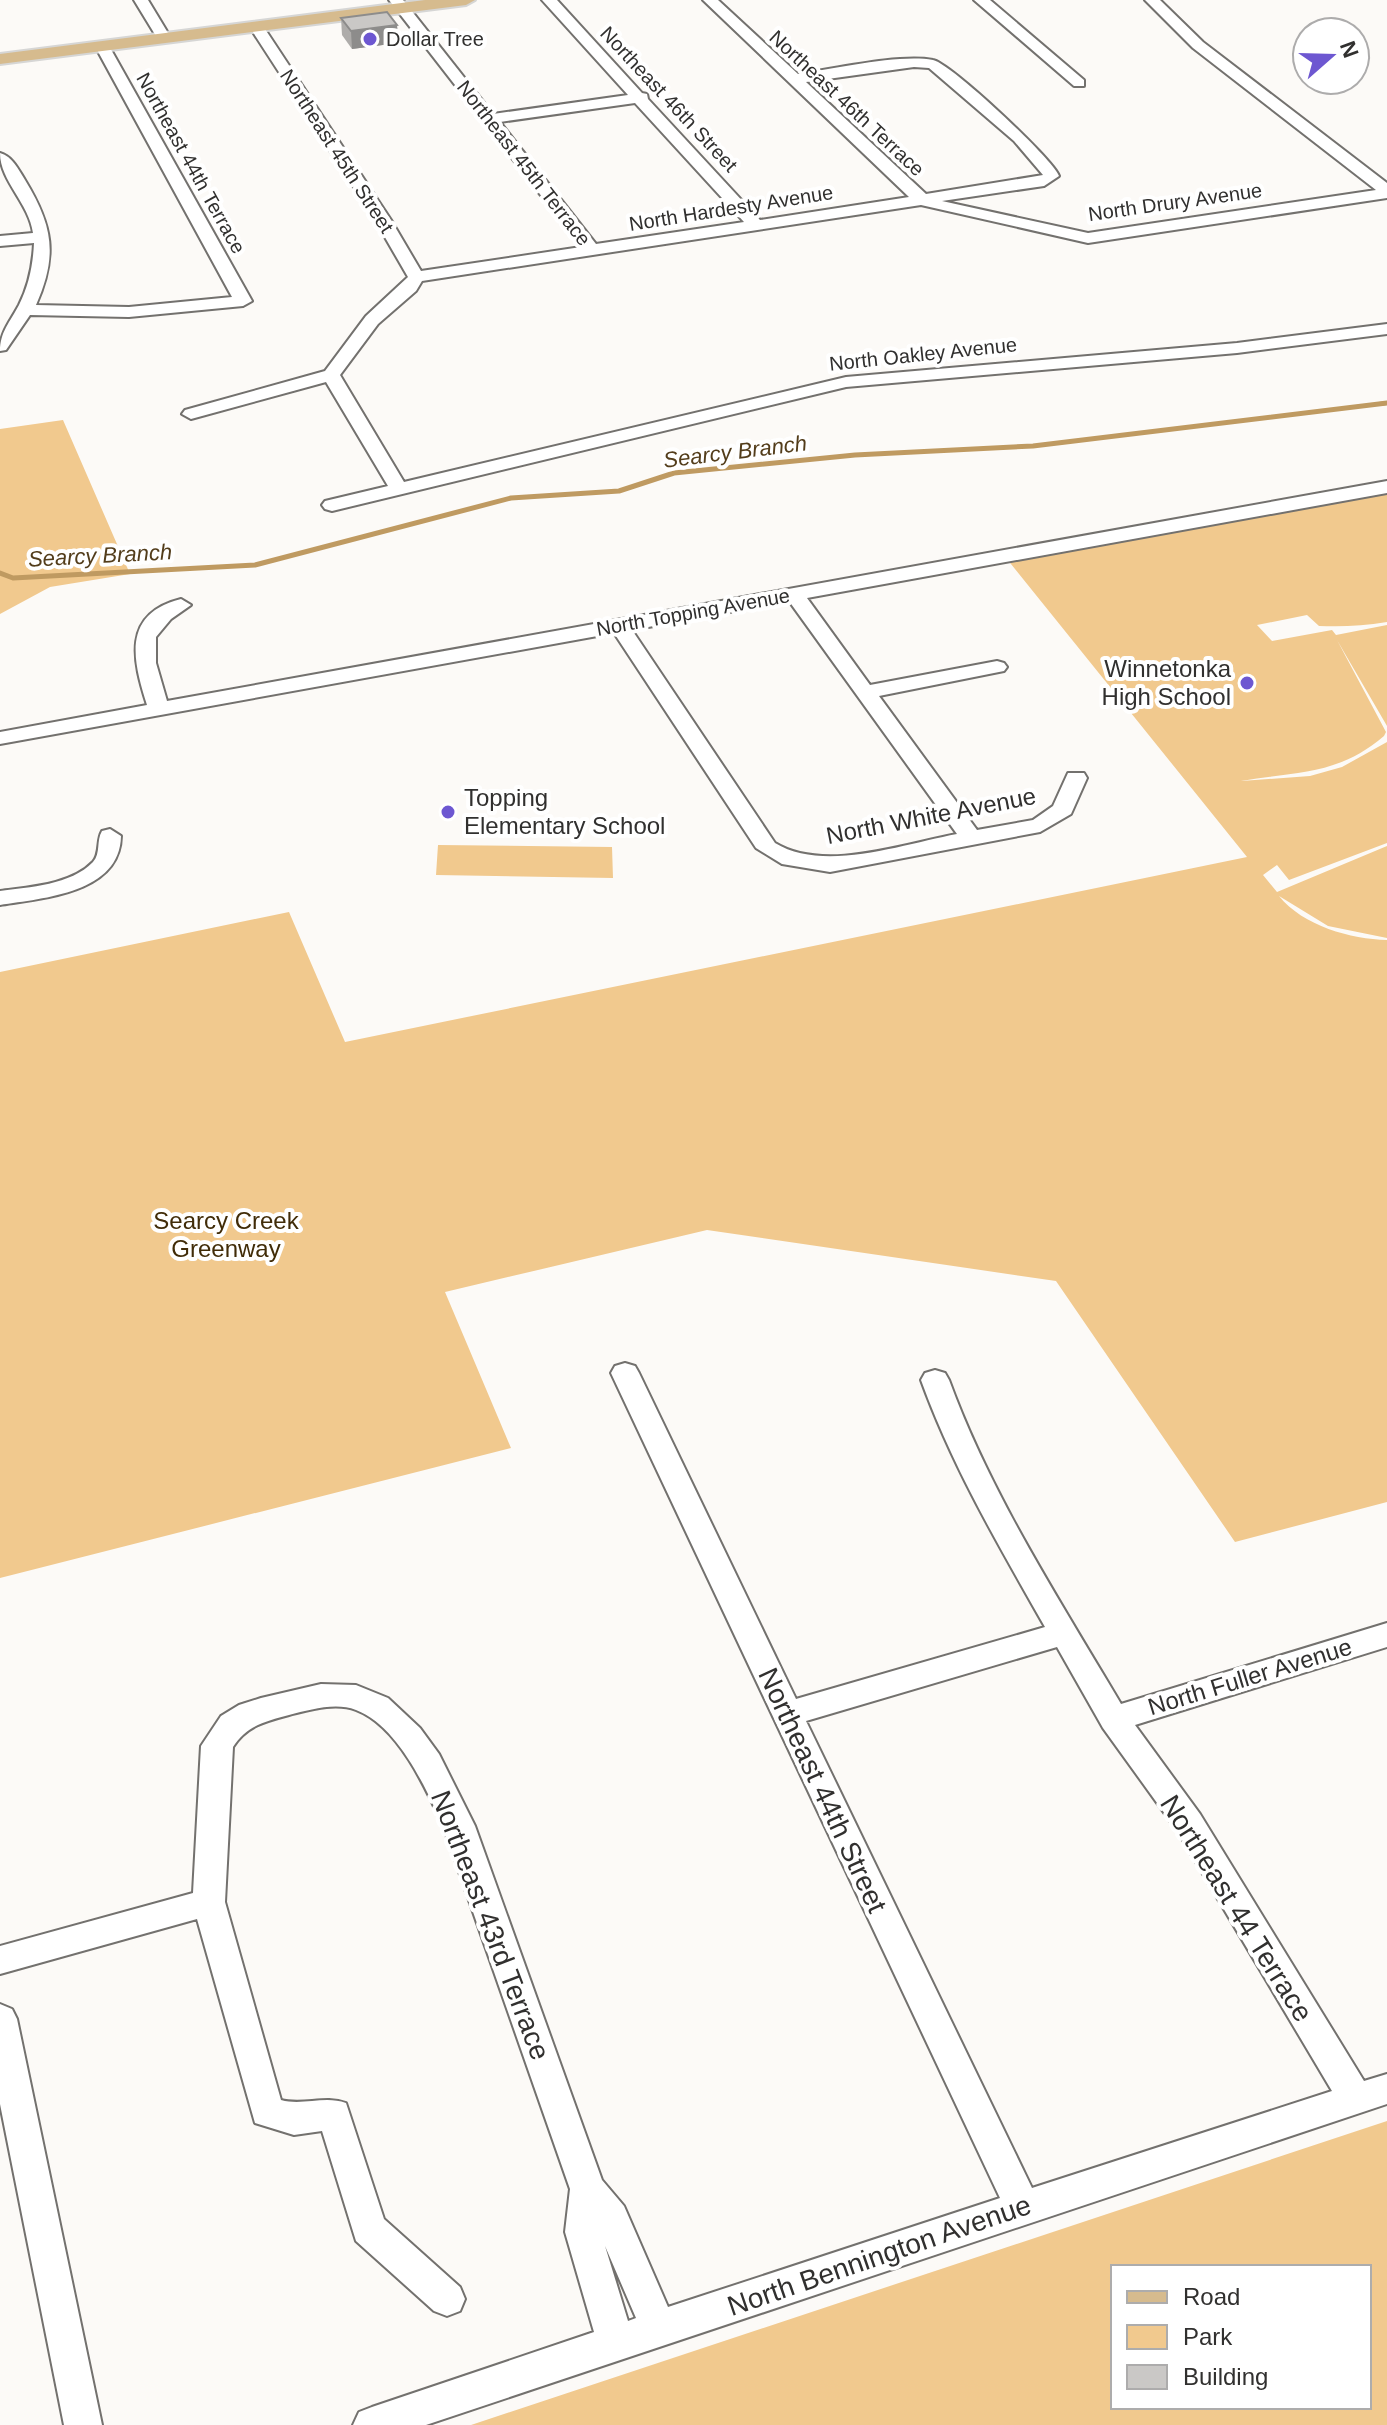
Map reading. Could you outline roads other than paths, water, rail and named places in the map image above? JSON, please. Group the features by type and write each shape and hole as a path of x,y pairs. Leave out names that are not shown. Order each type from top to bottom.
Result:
{"main road":[{"path":"0,59 399,4 466,0"}],"street":[{"name":"Northeast 44th Terrace","path":"141,0 164,38"},
{"name":"Northeast 46th Street","path":"549,0 642,97 757,226"},
{"name":"Northeast 46th Terrace","path":"710,0 925,200"},
{"path":"981,0 1079,83"},
{"path":"1152,0 1198,45 1387,192"},
{"name":"Northeast 45th Terrace","path":"399,4 593,251"},
{"name":"Northeast 45th Street","path":"256,26 383,220 416,277"},
{"name":"Northeast 44th Terrace","path":"25,310 129,312 243,301 102,46"},
{"name":"North Hardesty Avenue","path":"416,277 925,200 1044,181 1051,176 1019,138 927,62 797,79"},
{"path":"491,119 642,97"},
{"path":"0,346 25,310 37,284 41,258 40,225 3,163"},
{"name":"North Drury Avenue","path":"925,200 1000,221 1088,238 1387,192"},
{"path":"0,241 40,237"},
{"path":"191,414 331,375 372,320 410,287 416,277"},
{"name":"North Oakley Avenue","path":"332,505 846,382 1237,348 1387,329"},
{"path":"331,375 399,489"},
{"name":"North Topping Avenue","path":"0,738 1387,487"},
{"path":"794,594 972,839"},
{"path":"159,709 142,653 143,643 154,623 181,605"},
{"name":"North White Avenue","path":"619,626 767,848 807,864 830,865 1022,830 1054,818 1063,809 1076,778"},
{"path":"865,692 997,667"},
{"path":"0,898 51,890 82,879 106,862 112,845 110,836"},
{"name":"Northeast 44th Street","path":"625,1373 1022,2206"},
{"path":"935,1380 955,1435 996,1516 1114,1719"},
{"path":"787,1714 1064,1633"},
{"name":"North Fuller Avenue","path":"1114,1719 1387,1635"},
{"name":"Northeast 43rd Terrace","path":"447,2299 369,2229 334,2114 294,2119 267,2112 209,1902 217,1746 227,1727 243,1715 326,1693 351,1695 388,1715 426,1760 457,1822 588,2189 611,2218 660,2330"},
{"name":"Northeast 44 Terrace","path":"1114,1719 1189,1823 1372,2094"},
{"path":"0,1960 209,1902"},
{"path":"0,2019 83,2425"},
{"name":"North Bennington Avenue","path":"372,2425 1022,2206 1372,2094"},
{"name":"Northeast 43rd Terrace","path":"588,2189 583,2232 616,2344"}],"waterway":[{"name":"Searcy Branch","path":"0,573 13,578 255,565 511,498 619,491 674,473 855,455 1033,446 1387,403 1379,404"}],"place":[{"name":"Dollar Tree","path":"370,39"},
{"name":"Winnetonka High School","path":"1247,683"},
{"name":"Topping Elementary School","path":"448,812"}],"park label":[{"name":"Searcy Creek Greenway","path":"226,1235"}]}
